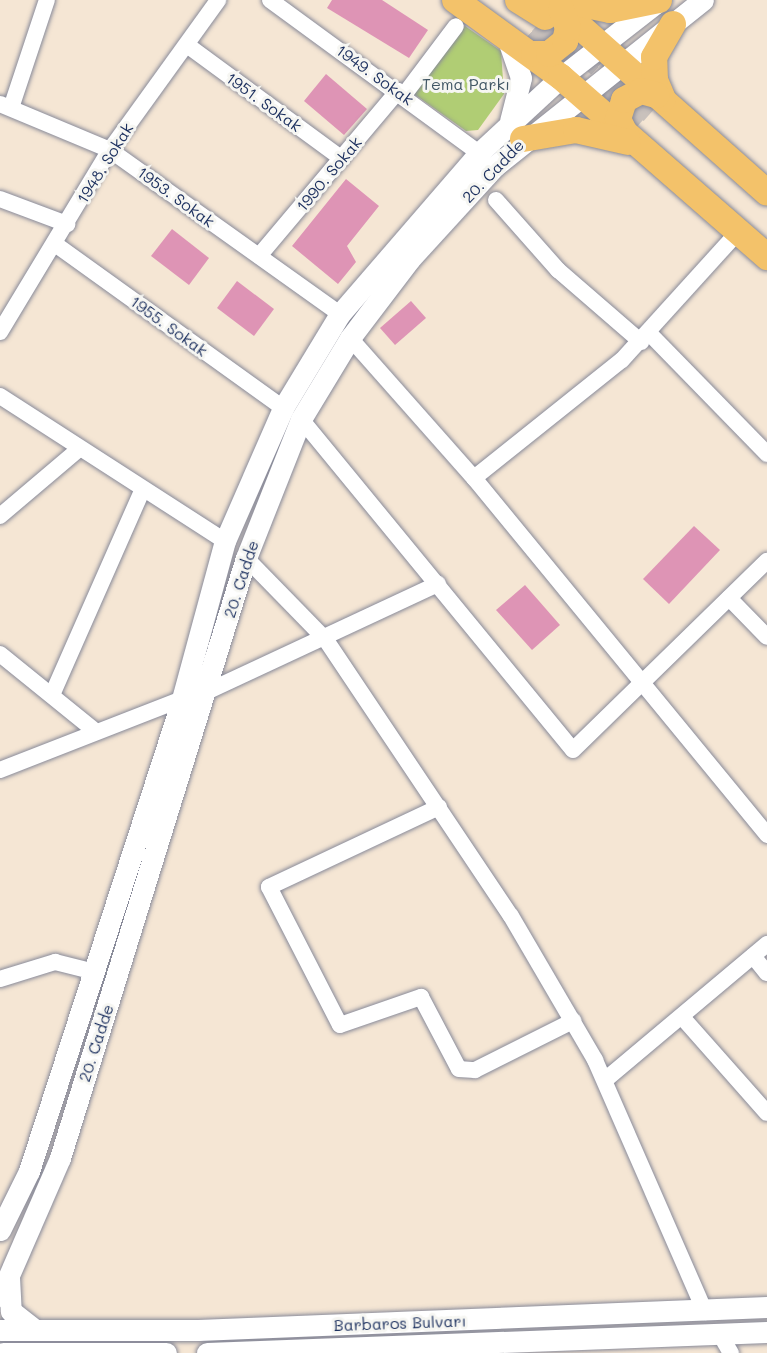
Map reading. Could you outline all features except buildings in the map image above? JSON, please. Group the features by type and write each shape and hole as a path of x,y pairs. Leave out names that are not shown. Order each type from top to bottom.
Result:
{"main road":[{"path":"455,0 504,31 547,19 660,0"},
{"path":"487,0 547,19 602,45 622,62 648,121 738,232 767,257"},
{"path":"519,0 547,19 561,77 580,95 648,121 767,193"},
{"path":"648,121 657,48 673,24"},
{"path":"648,121 767,238"},
{"path":"515,133 590,131 648,121 767,213"}],"street":[{"path":"5,106 47,0"},
{"name":"1948. Sokak","path":"0,332 5,314 55,244 110,150 218,0"},
{"name":"1949. Sokak","path":"270,0 401,93 479,153"},
{"name":"20. Cadde","path":"0,1296 60,1158 246,558 301,419 350,338 410,259 561,77 660,0"},
{"name":"20. Cadde","path":"0,1230 29,1171 90,971 182,699 225,541 283,408 340,314 479,153 580,95 703,0"},
{"name":"1990. Sokak","path":"259,256 401,93 456,26"},
{"path":"504,31 521,78 515,133"},
{"name":"1951. Sokak","path":"187,45 342,159"},
{"name":"1953. Sokak","path":"5,106 110,150 340,314"},
{"path":"0,199 67,224"},
{"path":"496,200 558,270 645,337 767,454"},
{"path":"474,478 645,337 738,232"},
{"name":"1955. Sokak","path":"55,244 283,408"},
{"path":"350,338 474,478 767,835"},
{"path":"0,396 142,491 225,541"},
{"path":"301,419 573,750 767,561"},
{"path":"0,516 79,448"},
{"path":"52,694 142,491"},
{"path":"246,558 326,640 439,807 573,1021 604,1080 705,1312"},
{"path":"206,692 326,640 438,584"},
{"path":"729,598 767,637"},
{"path":"0,654 95,731"},
{"path":"0,770 95,731 182,699"},
{"path":"439,807 269,887 340,1025 421,998 459,1069 475,1070 573,1021"},
{"path":"604,1080 767,944"},
{"path":"753,956 767,973"},
{"path":"0,979 55,962 90,971"},
{"path":"682,1017 767,1113"},
{"path":"9,1276 11,1311 33,1328"},
{"name":"Barbaros Bulvarı","path":"0,1330 33,1328 198,1330 705,1312 767,1307"},
{"name":"Barbaros Bulvarı","path":"207,1353 726,1345 767,1332"},
{"path":"3,1353 166,1353"}],"green space":[{"name":"Tema Parkı","path":"465,26 501,51 504,94 478,130 466,131 414,94"}],"tunnel":[{"path":"551,22 652,111"},
{"path":"532,31 638,126"}]}
